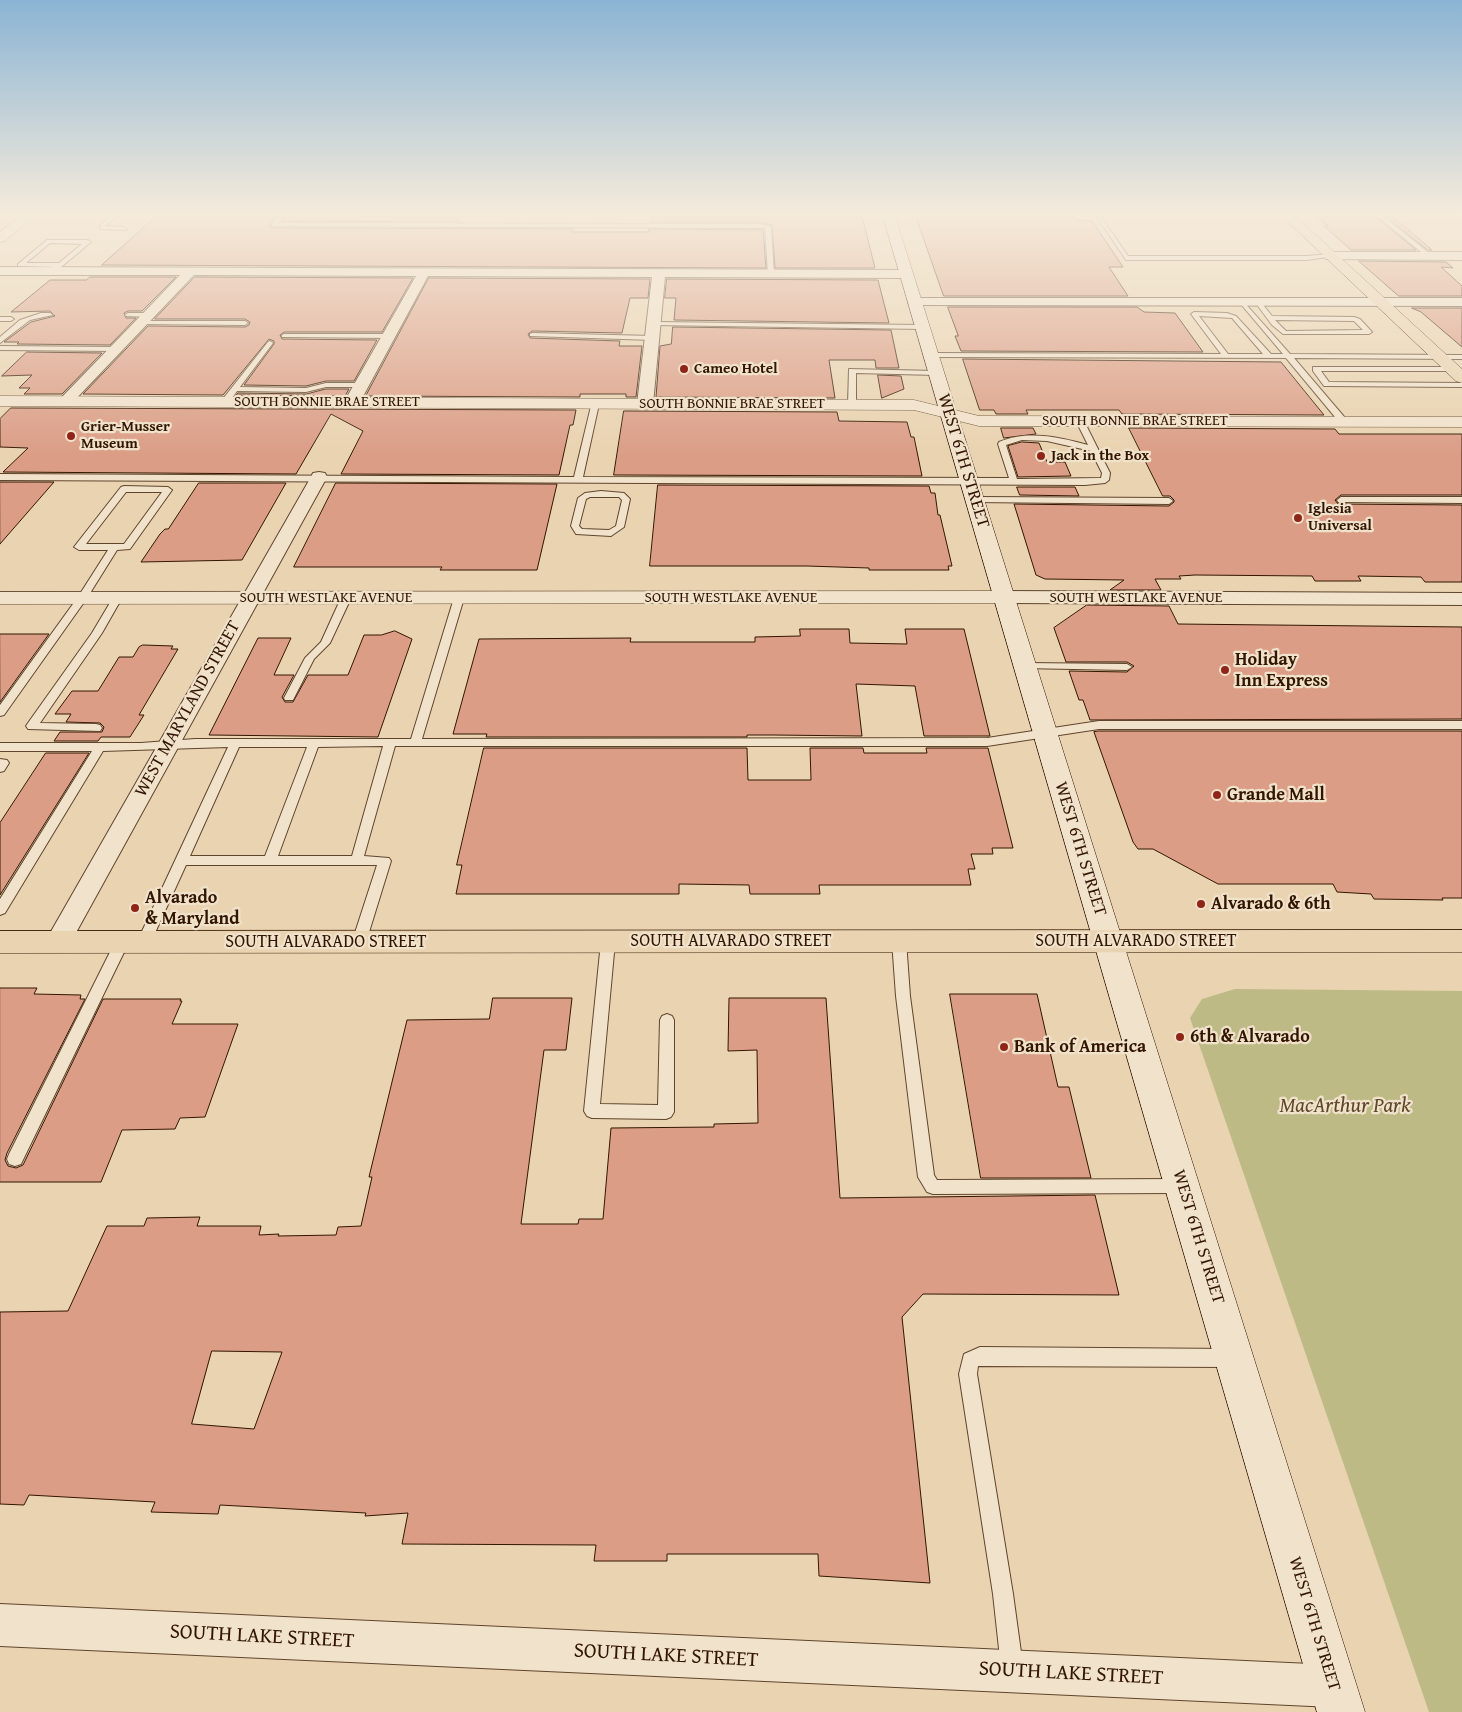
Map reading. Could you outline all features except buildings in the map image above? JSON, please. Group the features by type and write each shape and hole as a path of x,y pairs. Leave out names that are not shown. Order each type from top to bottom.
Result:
{"main road":[{"path":"1373,296 1439,356 1459,368"},
{"name":"SOUTH ALVARADO STREET","path":"0,942 1462,941"}],"street":[{"path":"66,401 168,296"},
{"path":"352,402 411,296"},
{"path":"645,404 657,296"},
{"name":"WEST 6TH STREET","path":"913,296 1337,1699"},
{"path":"915,302 1462,302"},
{"name":"SOUTH BONNIE BRAE STREET","path":"0,401 226,402 301,396 352,402 914,405 979,421 1462,422"},
{"name":"WEST MARYLAND STREET","path":"58,942 318,477"},
{"name":"SOUTH WESTLAKE AVENUE","path":"0,598 1004,597 1462,599"},
{"name":"SOUTH LAKE STREET","path":"0,1625 1012,1672 1337,1699"}],"lane":[{"path":"1242,302 1343,421"},
{"path":"1258,302 1271,318 1282,331 1285,333 1368,332 1358,320 1354,319 1271,318"},
{"path":"1226,356 1194,314 1234,317 1269,356"},
{"path":"0,341 26,318 50,315"},
{"path":"128,315 146,319 245,323"},
{"path":"0,319 11,319"},
{"path":"532,335 653,331 922,328"},
{"path":"284,336 389,336"},
{"path":"226,402 270,343"},
{"path":"0,348 116,349"},
{"path":"931,356 1439,356"},
{"path":"1459,368 1316,369 1327,384 1462,385"},
{"path":"852,405 852,371 936,373"},
{"path":"237,389 301,396 326,385 362,385"},
{"path":"578,480 595,404"},
{"path":"0,477 1085,482 1105,480 1106,473 1080,422"},
{"path":"1014,481 1002,444 1008,440 1019,438 1048,439 1094,449"},
{"path":"601,494 603,480"},
{"path":"124,490 168,490 127,548 114,547 79,547 124,490"},
{"path":"601,494 621,495 626,499 620,527 611,533 579,532 575,526 582,498 588,495 601,494"},
{"path":"975,500 1169,501"},
{"path":"1341,500 1462,500"},
{"path":"0,713 82,598 114,547"},
{"path":"96,728 32,726 97,633 117,598"},
{"path":"289,698 310,658 325,643 346,598"},
{"path":"415,743 459,598"},
{"path":"1024,666 1127,667"},
{"path":"0,747 100,747 235,743 987,742 1099,725 1462,725"},
{"path":"16,1159 88,1014 182,860 235,743"},
{"path":"270,860 314,743"},
{"path":"357,860 390,743"},
{"path":"0,910 100,747"},
{"path":"0,763 3,763 0,768"},
{"path":"182,860 385,861 359,942"},
{"path":"899,941 902,996 926,1177 933,1187 1182,1186"},
{"path":"608,942 592,1112 666,1112 667,1020"},
{"path":"1012,1672 1003,1594 968,1374 970,1360 980,1356 1234,1358"}],"green space":[{"name":"MacArthur Park","path":"1235,989 1462,991 1462,1712 1429,1712 1190,1018 1202,999"}],"place":[{"name":"Cameo Hotel","path":"684,369"},
{"name":"Grier-Musser Museum","path":"71,436"},
{"name":"Jack in the Box","path":"1041,456"},
{"name":"Iglesia Universal","path":"1298,518"},
{"name":"Holiday Inn Express","path":"1225,670"},
{"name":"Grande Mall","path":"1217,795"},
{"name":"Alvarado & 6th","path":"1201,904"},
{"name":"Alvarado & Maryland","path":"135,908"},
{"name":"6th & Alvarado","path":"1180,1037"},
{"name":"Bank of America","path":"1004,1047"}]}
